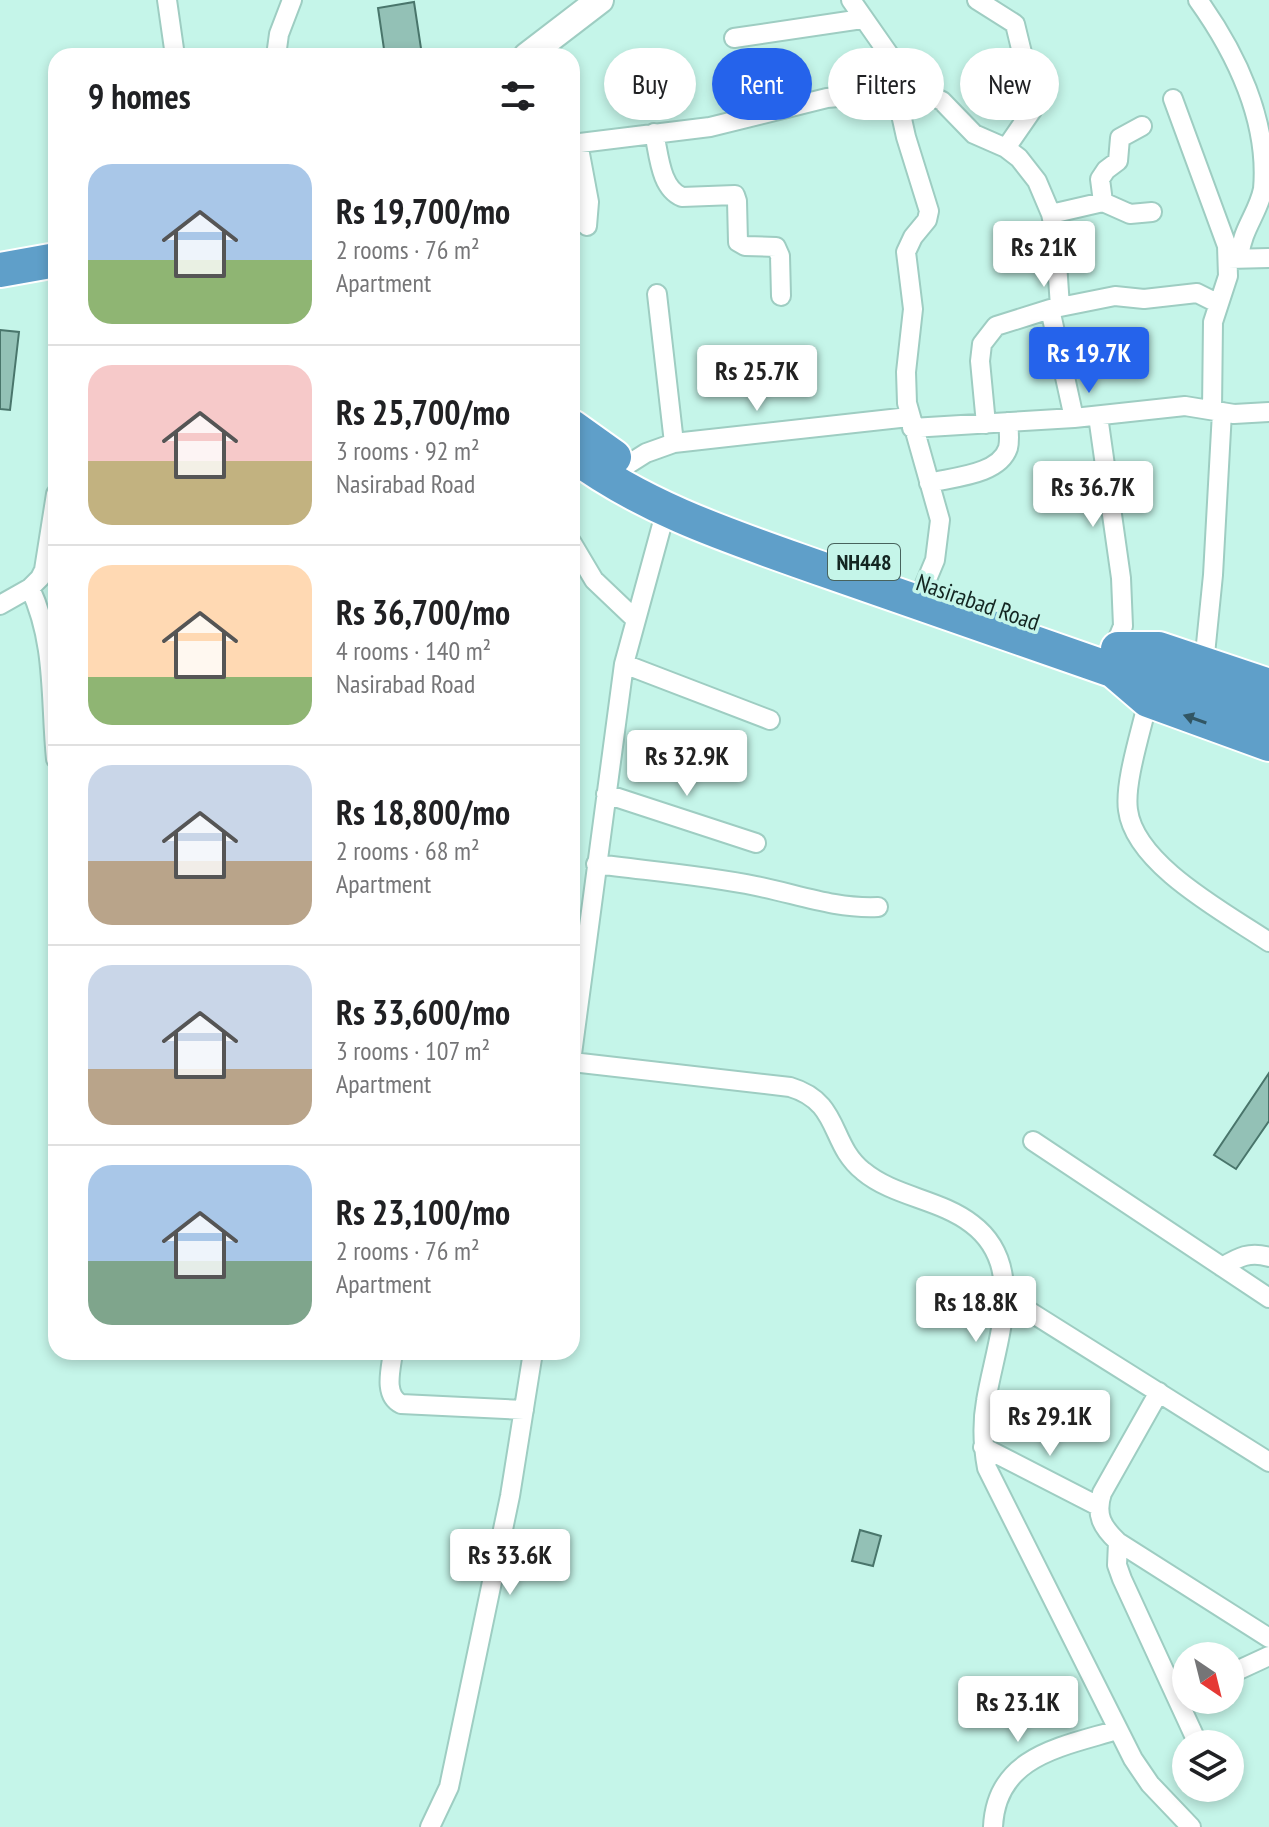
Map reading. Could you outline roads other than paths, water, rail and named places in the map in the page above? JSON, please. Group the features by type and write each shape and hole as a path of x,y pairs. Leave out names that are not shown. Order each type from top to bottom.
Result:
{"highway":[{"path":"0,246 48,239"},
{"path":"0,270 48,261"},
{"name":"Nasirabad Road","path":"580,446 589,442 665,487 702,503 1115,656 1157,689 1266,687"},
{"name":"Nasirabad Road","path":"580,455 610,480 666,510 772,551 1115,656"},
{"path":"1115,656 1159,649 1266,687"},
{"path":"1157,689 1269,744"}],"main road":[{"path":"537,48 600,0"}],"street":[{"path":"167,0 174,48"},
{"path":"277,48 292,0"},
{"path":"851,0 879,48"},
{"path":"977,0 1015,24 1033,98 1029,117 1006,148"},
{"path":"1198,0 1239,63 1253,99 1266,161 1263,194 1233,259 1213,322 1217,411 1216,537 1204,664"},
{"path":"734,38 862,19"},
{"path":"580,143 710,127 828,98"},
{"path":"1173,99 1233,259"},
{"path":"944,103 974,134 1006,148 1019,158 1037,181 1051,214 1058,250 1055,308 1074,418"},
{"path":"905,120 906,137 929,211 927,220 906,252 913,309 906,389 910,422 940,520 935,560 925,584"},
{"path":"1103,202 1100,179 1118,161 1120,138 1142,126"},
{"path":"654,133 668,188 674,194 682,197 735,195 738,242 745,246 776,247 780,256 781,296"},
{"path":"580,165 589,202 587,226"},
{"path":"1051,214 1103,202 1130,214 1152,212"},
{"path":"1233,259 1269,258"},
{"path":"986,424 980,361 982,344 996,326 1055,308 1115,296 1144,299 1187,293 1205,296 1217,303"},
{"path":"657,294 674,443"},
{"path":"627,465 646,453 674,443 910,422 986,424 1185,406 1249,415 1269,412"},
{"path":"1098,416 1124,611 1115,656"},
{"path":"929,483 983,470 1000,461 1007,452 1008,422"},
{"path":"580,991 624,664 666,510"},
{"path":"0,605 30,588 40,578 48,552"},
{"path":"580,556 594,580 635,619"},
{"path":"30,588 42,614 48,652"},
{"path":"624,664 770,720"},
{"path":"1157,689 1129,787 1127,808 1133,831 1144,847 1169,871 1207,901 1269,942"},
{"path":"606,794 756,843"},
{"path":"596,864 758,886 841,906 878,907"},
{"path":"580,1063 790,1087 805,1092 818,1100 851,1159 863,1172 950,1211 985,1234 997,1253 1003,1271 1005,1296 985,1403 983,1447 987,1468 1117,1730 1150,1784 1191,1827"},
{"path":"1033,1141 1269,1298"},
{"path":"1222,1267 1241,1255 1254,1253 1269,1257"},
{"path":"1005,1296 1269,1462"},
{"path":"392,1360 390,1394 401,1404 524,1410"},
{"path":"430,1827 449,1787 510,1496 532,1360"},
{"path":"1159,1392 1102,1493 1098,1506 1100,1520 1118,1542 1269,1638"},
{"path":"983,1447 1098,1506"},
{"path":"1118,1542 1117,1565 1172,1676"},
{"path":"1244,1668 1269,1656"},
{"path":"993,1827 994,1808 1000,1790 1032,1759 1053,1749 1117,1730"}]}
